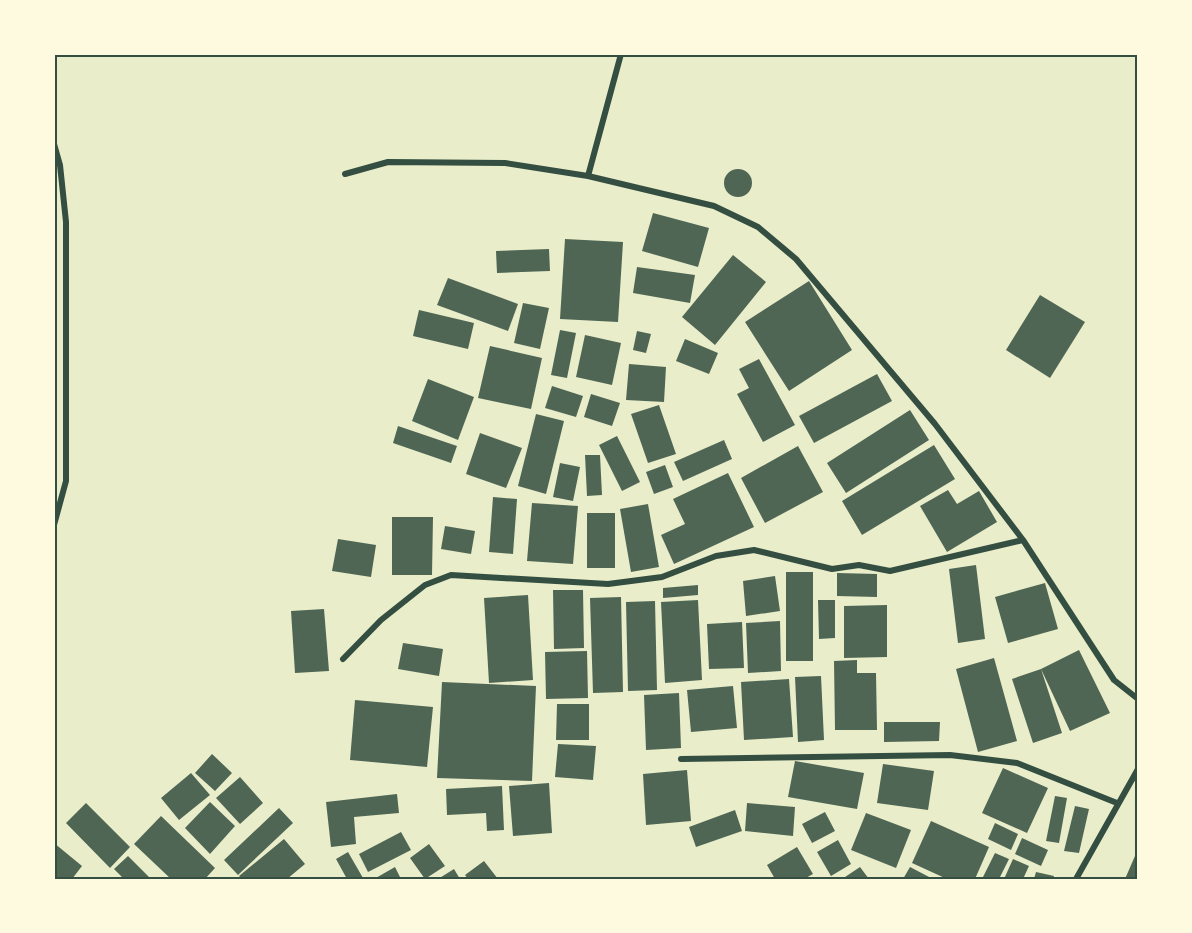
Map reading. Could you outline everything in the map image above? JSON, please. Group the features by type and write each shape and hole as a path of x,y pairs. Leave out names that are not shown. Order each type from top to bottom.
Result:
{"street":[{"path":"588,176 621,54"},
{"path":"54,144 60,165 66,222 66,481 54,525"},
{"path":"345,174 388,162 505,163 588,176 714,206 758,227 796,259 935,424 1023,540 1114,680 1138,699"},
{"path":"343,659 381,620 424,585 451,575 608,584 662,577 716,556 754,550 832,569 859,565 890,572 1023,540"},
{"path":"681,759 950,755 1017,764 1117,802"},
{"path":"1076,879 1117,802 1138,769"}],"building":[{"path":"738,169 748,173 752,183 748,193 738,197 728,193 724,183 728,173"},
{"path":"653,213 709,228 698,267 642,251"},
{"path":"565,239 623,242 618,322 560,319"},
{"path":"549,249 550,271 497,273 496,251"},
{"path":"733,255 766,282 715,345 682,317"},
{"path":"637,267 695,275 690,303 633,293"},
{"path":"448,278 518,304 508,331 437,305"},
{"path":"809,281 852,350 789,391 745,322"},
{"path":"1040,295 1085,322 1050,378 1006,350"},
{"path":"523,303 549,308 540,349 514,343"},
{"path":"419,310 474,323 468,349 413,336"},
{"path":"560,330 576,333 567,378 551,375"},
{"path":"637,331 651,334 646,353 633,350"},
{"path":"585,335 621,343 612,385 576,377"},
{"path":"685,339 718,353 709,374 676,361"},
{"path":"490,346 542,358 531,409 478,398"},
{"path":"759,359 795,425 763,442 737,394 749,388 739,369"},
{"path":"629,364 666,367 664,402 626,400"},
{"path":"877,374 892,401 814,443 799,416"},
{"path":"428,379 474,397 458,440 412,421"},
{"path":"552,386 583,396 576,417 545,408"},
{"path":"591,394 620,403 612,426 584,417"},
{"path":"659,405 676,454 648,463 631,414"},
{"path":"910,410 929,440 846,493 827,463"},
{"path":"536,414 564,421 546,494 518,486"},
{"path":"398,426 457,446 451,463 393,443"},
{"path":"480,433 522,448 506,488 466,474"},
{"path":"617,436 640,482 622,491 599,445"},
{"path":"724,440 732,459 683,481 674,462"},
{"path":"934,445 955,479 862,535 842,501"},
{"path":"798,446 823,492 765,523 741,478"},
{"path":"585,455 600,455 602,495 587,496"},
{"path":"560,463 580,467 573,501 553,497"},
{"path":"665,465 673,487 654,494 646,472"},
{"path":"728,473 754,527 674,564 661,535 685,524 673,499"},
{"path":"948,490 957,504 979,491 997,522 947,552 920,506"},
{"path":"493,497 517,499 513,554 489,552"},
{"path":"532,503 578,506 573,564 527,561"},
{"path":"648,504 659,567 631,572 620,509"},
{"path":"587,513 615,513 615,568 587,568"},
{"path":"392,517 433,517 432,575 392,575"},
{"path":"445,526 475,531 471,554 441,549"},
{"path":"338,539 376,545 371,577 332,571"},
{"path":"976,565 985,639 958,643 949,569"},
{"path":"786,572 813,572 813,661 786,661"},
{"path":"837,573 877,574 877,597 837,596"},
{"path":"775,576 780,611 746,616 743,581"},
{"path":"1045,583 1058,629 1008,643 995,597"},
{"path":"698,585 698,595 663,598 663,588"},
{"path":"553,590 583,590 584,648 554,649"},
{"path":"528,595 533,680 489,683 484,598"},
{"path":"621,597 623,692 593,693 590,598"},
{"path":"698,600 702,680 665,683 661,602"},
{"path":"818,600 835,600 835,638 819,639"},
{"path":"655,601 657,690 628,691 626,602"},
{"path":"887,605 887,657 844,658 844,606"},
{"path":"324,609 329,671 295,673 291,611"},
{"path":"780,621 781,671 748,673 746,623"},
{"path":"742,622 744,668 709,669 707,624"},
{"path":"403,643 443,649 439,676 398,669"},
{"path":"1079,650 1110,713 1070,731 1041,669"},
{"path":"587,651 588,698 546,699 545,652"},
{"path":"994,658 1017,741 978,752 956,669"},
{"path":"857,660 857,673 876,673 877,730 835,730 834,661"},
{"path":"1041,669 1062,733 1033,743 1012,679"},
{"path":"821,676 824,740 798,742 795,677"},
{"path":"789,679 793,737 744,740 741,682"},
{"path":"442,682 536,686 532,781 437,778"},
{"path":"733,686 737,728 691,732 687,690"},
{"path":"679,693 681,748 646,750 644,695"},
{"path":"355,700 433,707 427,767 350,760"},
{"path":"557,704 589,704 589,740 556,740"},
{"path":"884,722 940,722 939,741 884,742"},
{"path":"558,744 596,746 593,780 555,777"},
{"path":"212,754 232,773 215,791 195,773"},
{"path":"795,761 864,773 857,809 788,797"},
{"path":"883,764 934,771 928,810 877,803"},
{"path":"1003,768 1048,788 1027,833 982,813"},
{"path":"687,770 691,821 646,825 643,774"},
{"path":"191,773 210,795 179,820 161,798"},
{"path":"240,777 263,803 240,824 216,798"},
{"path":"549,783 552,833 513,836 509,786"},
{"path":"502,786 504,830 487,831 486,813 447,815 446,789"},
{"path":"397,794 399,813 354,817 356,844 331,847 326,802"},
{"path":"1055,796 1067,798 1059,843 1046,841"},
{"path":"210,802 235,826 210,854 185,828"},
{"path":"86,803 130,847 110,868 66,823"},
{"path":"747,803 795,807 793,836 745,831"},
{"path":"1075,806 1089,809 1079,853 1064,851"},
{"path":"279,808 293,823 238,875 224,860"},
{"path":"735,810 742,831 696,847 689,827"},
{"path":"825,812 835,831 812,843 802,824"},
{"path":"866,813 911,830 896,868 851,850"},
{"path":"161,816 215,868 205,879 171,879 134,844"},
{"path":"931,821 989,847 975,879 947,879 912,863"},
{"path":"995,823 1018,834 1011,850 988,839"},
{"path":"401,832 411,850 368,872 359,854"},
{"path":"1022,838 1048,850 1041,866 1015,854"},
{"path":"284,839 305,864 287,879 242,879 239,876"},
{"path":"838,840 851,864 831,876 817,852"},
{"path":"54,843 82,866 72,879 58,879 54,876"},
{"path":"429,844 445,866 425,879 410,858"},
{"path":"797,847 813,874 804,879 775,879 767,865"},
{"path":"1138,849 1138,879 1125,879"},
{"path":"348,852 363,878 347,879 336,859"},
{"path":"995,853 1009,859 999,879 982,879"},
{"path":"128,856 151,879 124,879 114,869"},
{"path":"1013,859 1029,866 1023,879 1004,879"},
{"path":"484,861 498,879 468,879 465,875"},
{"path":"395,867 401,879 374,879"},
{"path":"860,867 869,879 842,879"},
{"path":"910,867 933,879 903,879"},
{"path":"454,869 460,879 438,879"},
{"path":"1036,872 1054,876 1053,879 1034,879"}]}
